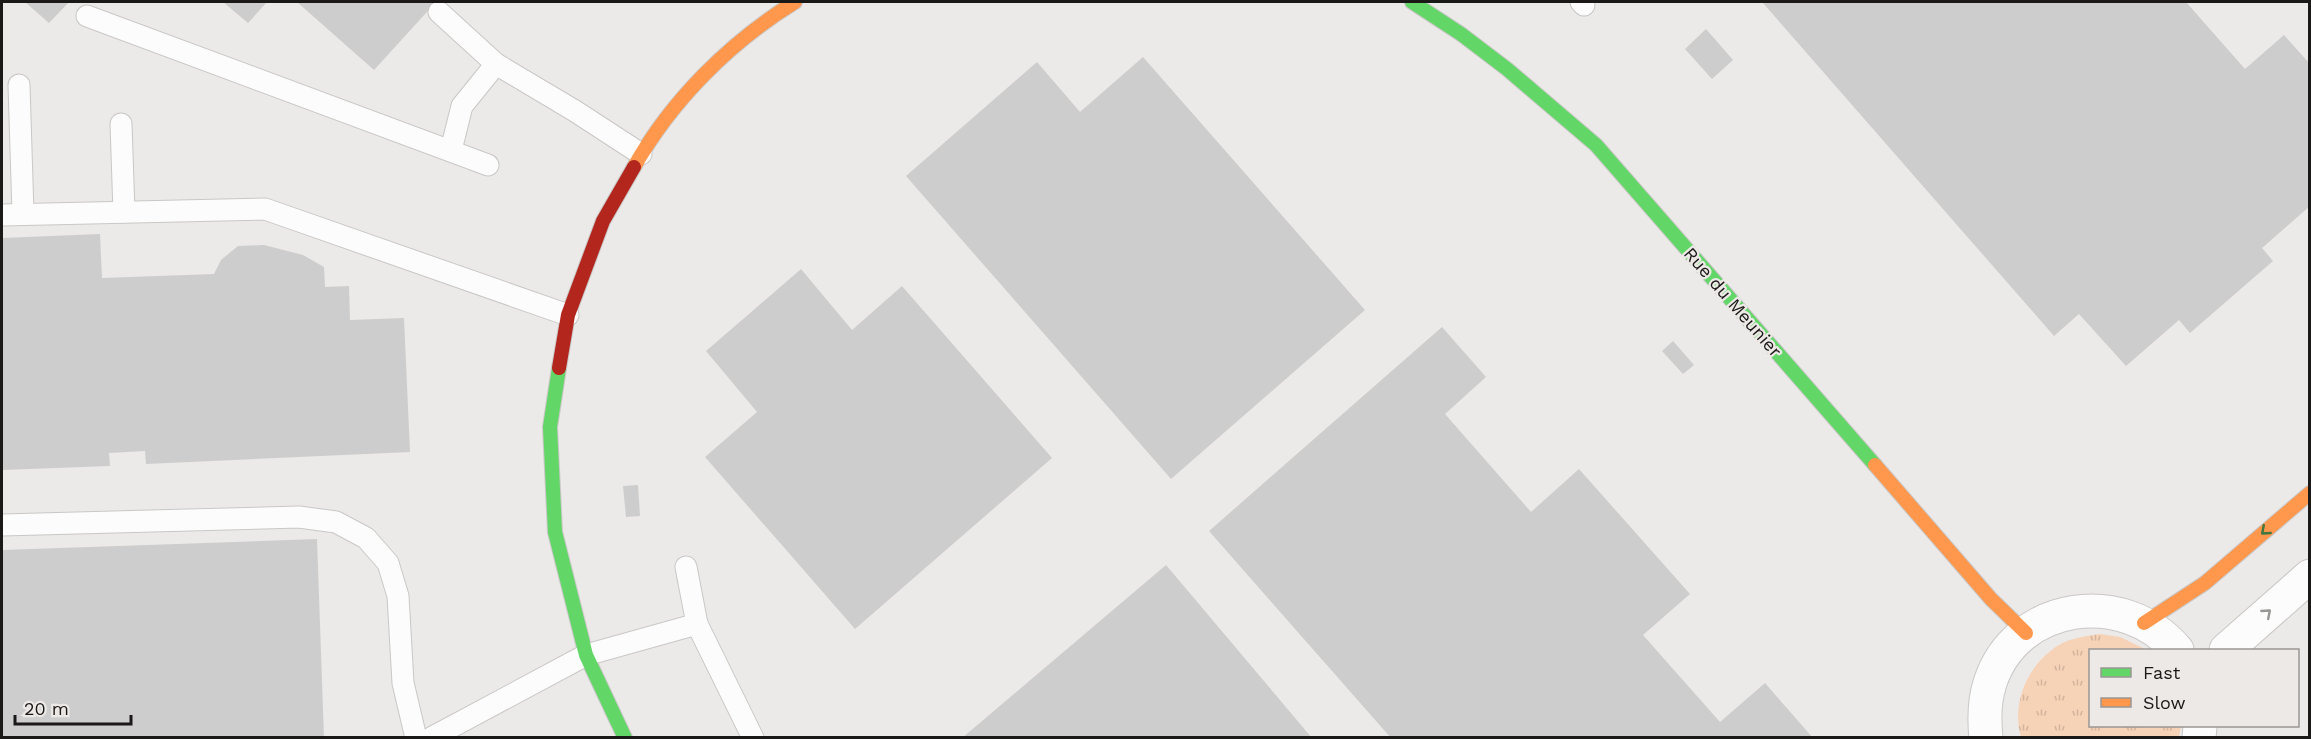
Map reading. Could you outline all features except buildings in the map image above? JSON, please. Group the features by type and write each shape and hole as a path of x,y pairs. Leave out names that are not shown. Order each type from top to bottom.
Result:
{"street":[{"path":"625,738 586,655 555,532 550,427 568,315 603,221 641,154 670,112 725,55 769,18 795,2"},
{"name":"Rue du Meunier","path":"1412,2 1441,20 1524,81 1596,145 1991,599 2026,633"},
{"path":"2144,623 2205,583 2310,493"},
{"path":"2228,649 2310,576"},
{"path":"1986,738 1984,712 1990,682 2004,655 2026,633 2053,617 2084,610 2115,612 2144,623 2166,638 2175,649"}],"lane":[{"path":"439,12 496,64 641,154"},
{"path":"87,16 488,165"},
{"path":"451,150 462,106 496,64"},
{"path":"19,85 23,214"},
{"path":"121,124 124,212"},
{"path":"2,215 265,208 568,315"},
{"path":"2,525 299,517 336,522 366,538 388,563 398,596 403,682 416,738"},
{"path":"686,567 697,624 753,738"},
{"path":"431,738 586,655 697,624"}],"green space":[{"path":"2100,634 2120,637 2145,649 2089,649 2089,727 2181,727 2179,737 2021,737 2018,724 2020,698 2031,673 2048,653 2059,645"}],"traffic: fast":[{"path":"1412,2 1461,34 1507,69 1596,145 1875,465"},
{"path":"559,368 550,427 555,532 586,655 625,738"}],"traffic: slow":[{"path":"634,167 666,119 704,75 748,35 795,2"},
{"path":"1875,465 1991,599 2026,633"},
{"path":"2144,623 2205,583 2310,493"}],"traffic: jam":[{"path":"559,368 568,315 603,221 634,167"}]}
